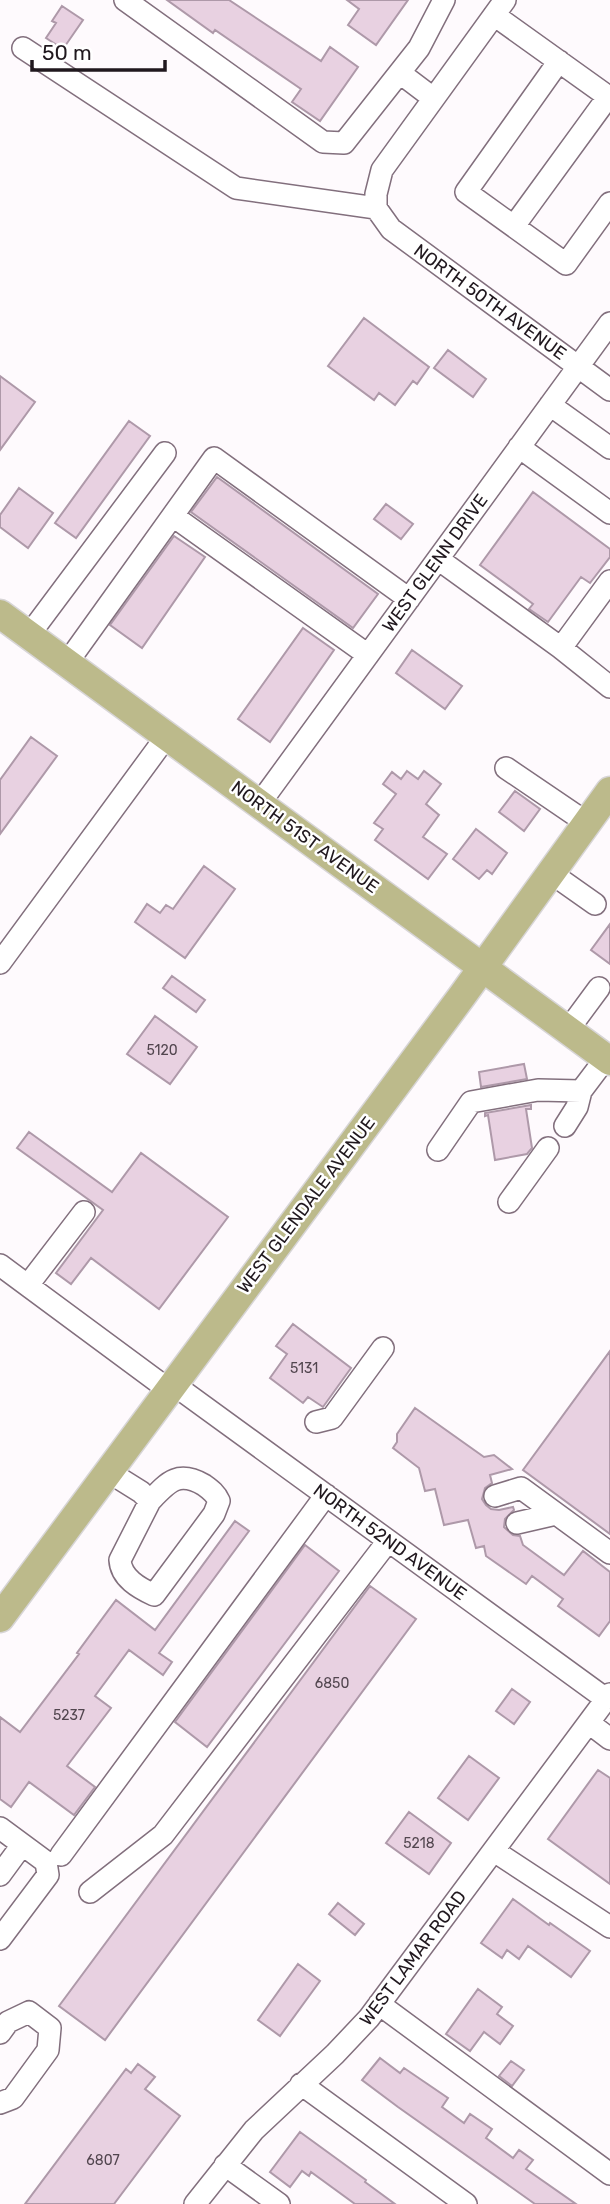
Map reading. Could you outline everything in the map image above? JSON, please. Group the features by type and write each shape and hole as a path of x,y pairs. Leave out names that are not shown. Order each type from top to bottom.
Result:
{"main road":[{"name":"NORTH 51ST AVENUE","path":"0,614 608,1060"},
{"name":"WEST GLENDALE AVENUE","path":"0,1618 551,873 601,811"}],"street":[{"path":"125,0 323,142 344,143 419,48 444,0"},
{"path":"23,48 236,188 376,208 376,194 382,170 500,8 559,61 609,97 513,226"},
{"path":"559,61 466,192 566,264 610,204"},
{"path":"400,73 433,98"},
{"name":"NORTH 50TH AVENUE","path":"376,208 391,229 609,389"},
{"name":"WEST GLENN DRIVE","path":"260,803 610,323"},
{"path":"550,405 610,448"},
{"path":"519,447 610,513"},
{"path":"29,635 165,453"},
{"path":"68,663 214,458 409,600"},
{"path":"173,516 368,655"},
{"path":"438,559 610,687"},
{"path":"561,648 610,581"},
{"path":"0,963 166,737"},
{"path":"506,768 601,811"},
{"path":"551,873 595,904"},
{"path":"568,1030 599,988"},
{"path":"565,1126 577,1107 581,1091 608,1060"},
{"path":"438,1150 471,1102 538,1090 581,1091"},
{"path":"509,1202 548,1148"},
{"path":"28,1285 84,1212"},
{"name":"NORTH 52ND AVENUE","path":"0,1265 608,1697"},
{"path":"316,1422 332,1418 383,1348"},
{"path":"109,1472 141,1492 150,1501"},
{"path":"181,1477 205,1486 217,1495 219,1501 214,1514 154,1595 126,1577 120,1560 150,1501 167,1483 181,1477"},
{"path":"495,1496 521,1488 610,1553"},
{"path":"61,1855 326,1495"},
{"path":"517,1523 556,1514"},
{"path":"90,1892 163,1835 388,1541"},
{"name":"WEST LAMAR ROAD","path":"195,2204 254,2130 335,2054 379,2004 608,1697"},
{"path":"589,1723 610,1739"},
{"path":"0,1828 46,1862 48,1875 0,1939"},
{"path":"0,1875 22,1844"},
{"path":"494,1851 610,1927"},
{"path":"379,2004 610,2174"},
{"path":"0,2104 13,2098 48,2050 50,2028 29,2012 3,2024"},
{"path":"301,2084 466,2204"},
{"path":"225,2165 279,2204"}],"building":[{"path":"167,0 229,0 321,61 330,47 358,67 320,121 292,102 301,89"},
{"path":"347,0 408,0 376,45 348,25 359,9"},
{"path":"62,6 83,20 63,49 46,38 56,23 52,21"},
{"path":"364,318 429,367 417,384 413,381 395,405 379,393 374,400 328,366"},
{"path":"448,350 486,379 473,397 434,368"},
{"path":"0,376 35,402 0,450"},
{"path":"129,421 150,436 76,538 55,523"},
{"path":"217,477 378,594 353,628 191,512"},
{"path":"19,488 53,513 28,548 0,527 0,515"},
{"path":"533,492 610,549 610,557 590,583 581,577 548,622 529,609 533,604 480,565"},
{"path":"386,504 413,524 401,539 374,519"},
{"path":"174,536 205,557 142,648 110,625"},
{"path":"303,628 334,650 270,742 238,719"},
{"path":"412,650 462,686 445,709 396,673"},
{"path":"31,737 57,756 0,834 0,780"},
{"path":"407,771 418,779 424,771 441,784 426,804 439,815 423,837 447,854 428,879 375,840 383,829 374,823 396,794 383,784 392,772 401,779"},
{"path":"515,791 540,809 524,831 499,812"},
{"path":"476,829 507,853 492,874 487,870 479,879 453,859"},
{"path":"204,866 235,889 185,958 135,922 147,904 160,913 166,905 173,909"},
{"path":"610,924 610,964 591,950"},
{"path":"172,976 205,1000 196,1012 163,988"},
{"path":"155,1016 197,1047 170,1084 127,1054"},
{"path":"524,1064 527,1079 481,1087 479,1072"},
{"path":"531,1105 531,1109 526,1109 532,1148 527,1154 495,1160 488,1115 485,1116 485,1113"},
{"path":"29,1132 112,1192 141,1153 228,1217 159,1309 91,1258 71,1284 56,1273 103,1210 17,1148"},
{"path":"293,1324 351,1368 323,1407 308,1397 303,1403 270,1378 287,1354 276,1346"},
{"path":"610,1351 610,1534 523,1470"},
{"path":"415,1408 484,1457 494,1455 512,1469 490,1475 492,1483 485,1488 482,1499 491,1509 513,1507 514,1510 505,1519 504,1527 513,1535 520,1536 523,1545 564,1575 583,1551 610,1572 610,1621 599,1636 558,1606 563,1599 532,1576 526,1584 486,1556 484,1546 476,1548 468,1520 444,1525 435,1489 425,1491 419,1468 393,1448 397,1442 397,1434"},
{"path":"235,1521 249,1531 159,1653 172,1662 163,1675 129,1650 95,1696 111,1708 67,1766 95,1787 74,1815 29,1782 11,1807 0,1799 0,1717 20,1732 116,1600 155,1630"},
{"path":"305,1545 339,1571 207,1747 175,1722"},
{"path":"370,1586 416,1619 105,2040 59,2006"},
{"path":"512,1689 530,1702 514,1724 496,1711"},
{"path":"469,1756 499,1778 468,1820 438,1798"},
{"path":"598,1770 610,1778 610,1884 548,1839"},
{"path":"409,1812 451,1843 429,1874 386,1843"},
{"path":"513,1899 590,1951 571,1977 528,1946 519,1959 507,1950 502,1958 481,1943"},
{"path":"338,1903 364,1924 355,1935 329,1914"},
{"path":"298,1964 320,1981 280,2036 258,2020"},
{"path":"478,1989 502,2007 497,2014 513,2026 500,2044 484,2032 470,2051 446,2034"},
{"path":"380,2058 400,2073 404,2068 448,2098 442,2107 464,2123 470,2114 492,2129 486,2138 513,2158 519,2150 533,2160 526,2169 576,2204 535,2204 398,2107 362,2080"},
{"path":"511,2061 524,2070 512,2086 499,2076"},
{"path":"138,2064 155,2077 145,2089 180,2116 114,2204 25,2204 126,2069 131,2073"},
{"path":"300,2132 395,2204 355,2204 311,2172 309,2176 302,2171 290,2187 270,2172"}]}
